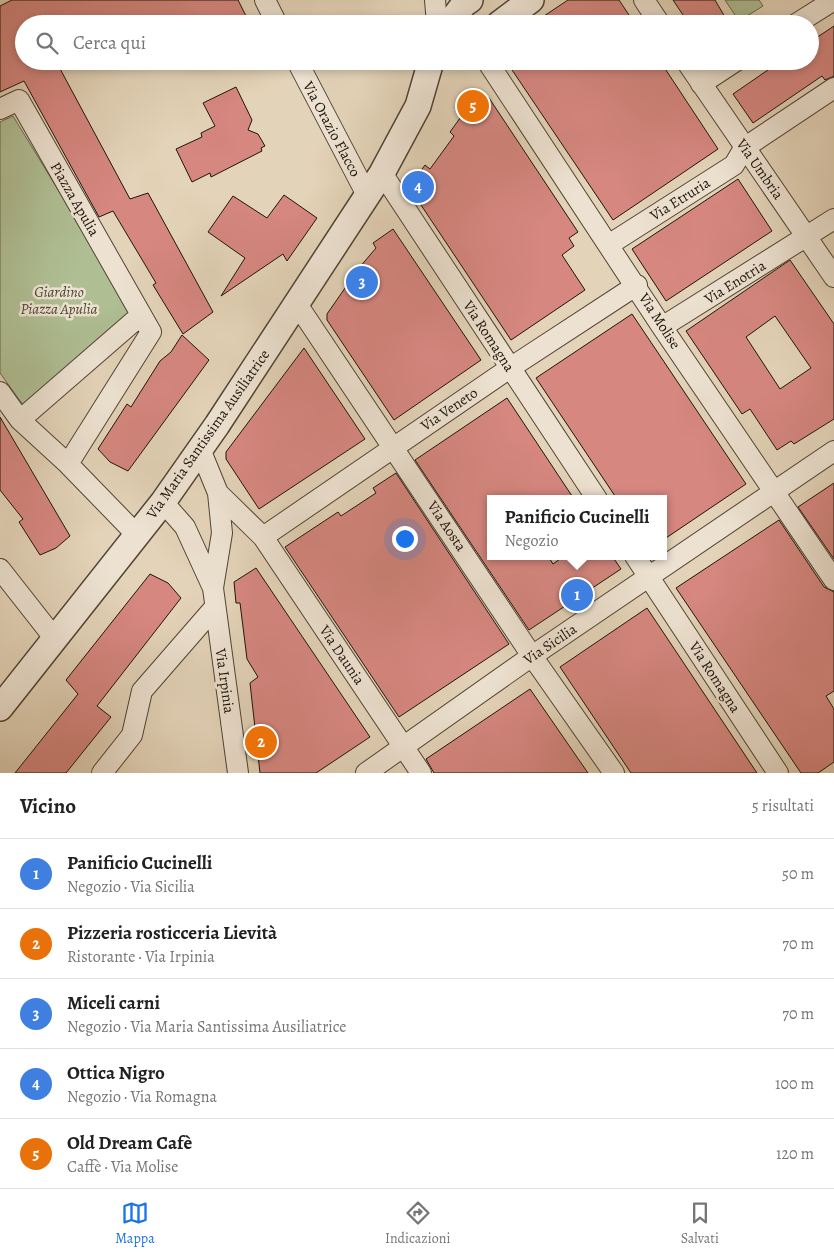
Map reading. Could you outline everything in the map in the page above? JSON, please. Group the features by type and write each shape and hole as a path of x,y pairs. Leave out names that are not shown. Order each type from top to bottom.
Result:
{"street":[{"path":"264,0 272,15"},
{"path":"435,0 436,15"},
{"path":"456,15 464,4 470,0"},
{"path":"511,15 531,0"},
{"path":"644,0 654,15"},
{"path":"810,15 834,0"},
{"name":"Via Orazio Flacco","path":"302,70 368,197"},
{"name":"Via Maria Santissima Ausiliatrice","path":"0,708 136,534 164,502 200,449 368,197 418,106 429,70"},
{"name":"Via Molise","path":"493,70 637,285 662,327 834,580"},
{"name":"Via Umbria","path":"692,70 834,277"},
{"path":"701,84 722,70"},
{"path":"744,148 834,88"},
{"name":"Piazza Apulia","path":"0,108 19,100 151,332 68,464"},
{"name":"Via Etruria","path":"610,244 734,165 744,148"},
{"name":"Via Romagna","path":"382,173 594,495"},
{"name":"Via Enotria","path":"662,327 834,219"},
{"name":"Via Veneto","path":"263,537 394,446 637,285"},
{"name":"Via Aosta","path":"297,304 394,446 532,656 614,773"},
{"path":"20,420 141,316"},
{"path":"0,392 20,420 68,464 136,534"},
{"path":"102,773 132,736 142,691 214,598 222,533 218,493 200,449"},
{"name":"Via Sicilia","path":"366,773 532,656 834,451"},
{"name":"Via Daunia","path":"218,493 263,537 421,773"},
{"path":"164,502 186,527 214,598"},
{"name":"Via Romagna","path":"638,560 778,773"},
{"path":"0,569 6,590 55,639"},
{"name":"Via Irpinia","path":"214,598 238,773"}],"green space":[{"path":"725,0 759,0 763,6 749,15 735,15"},
{"name":"Giardino Piazza Apulia","path":"13,116 134,314 23,405 0,373 0,122"}],"building":[{"path":"12,0 238,0 246,15 15,15 15,70 61,70 130,199 148,193 213,312 183,334 153,285 156,283 113,211 99,217 24,81 0,92 0,6"},
{"path":"568,0 619,0 629,15 546,15"},
{"path":"673,0 715,0 724,15 683,15"},
{"path":"834,26 834,76 825,80 822,76 753,123 733,94 768,70 819,70 819,36"},
{"path":"512,70 666,70 718,149 613,220"},
{"path":"236,87 252,120 248,130 258,134 265,146 261,148 262,151 211,177 210,173 192,182 176,149 202,137 201,133 215,126 203,103"},
{"path":"476,96 489,98 578,232 569,238 574,246 562,255 585,290 511,340 409,187 425,165 430,169 454,136 450,132"},
{"path":"738,179 772,231 666,301 632,249"},
{"path":"284,195 317,218 287,261 283,254 221,296 245,258 208,232 233,196 267,218"},
{"path":"393,229 481,360 394,420 327,320 327,314 359,268 376,248 373,243"},
{"path":"790,260 834,324 834,419 794,444 791,441 777,450 750,409 742,414 686,331","holes":["775,316 811,368 780,389 746,337"]},
{"path":"632,314 746,484 667,537 667,495 614,495 536,378"},
{"path":"182,335 209,360 128,471 110,462 98,449 127,404 131,407 160,361 171,352"},
{"path":"304,348 365,439 259,509 226,459 226,452"},
{"path":"507,398 571,495 487,495 487,560 550,560 553,564 558,560 615,560 621,569 529,630 415,460"},
{"path":"0,417 70,536 56,548 40,555 19,522 23,519 0,490"},
{"path":"396,473 509,644 399,717 285,547 338,512 341,516 376,493 373,488"},
{"path":"834,483 834,559 798,507"},
{"path":"779,520 824,587 834,592 834,691 826,696 834,709 834,762 818,773 801,773 676,588"},
{"path":"256,568 370,737 316,773 260,773 250,683 258,677 247,659 240,603 236,603 234,582"},
{"path":"150,574 168,583 181,598 97,706 111,717 66,773 15,773 78,694 66,680"},
{"path":"647,608 757,773 631,773 560,667"},
{"path":"530,689 588,773 434,773 426,759"}],"place":[{"name":"Old Dream Cafè","path":"473,106"},
{"name":"Ottica Nigro","path":"418,187"},
{"name":"Miceli carni","path":"362,282"},
{"name":"Panificio Cucinelli","path":"577,595"},
{"name":"Pizzeria rosticceria Lievità","path":"261,742"}]}
